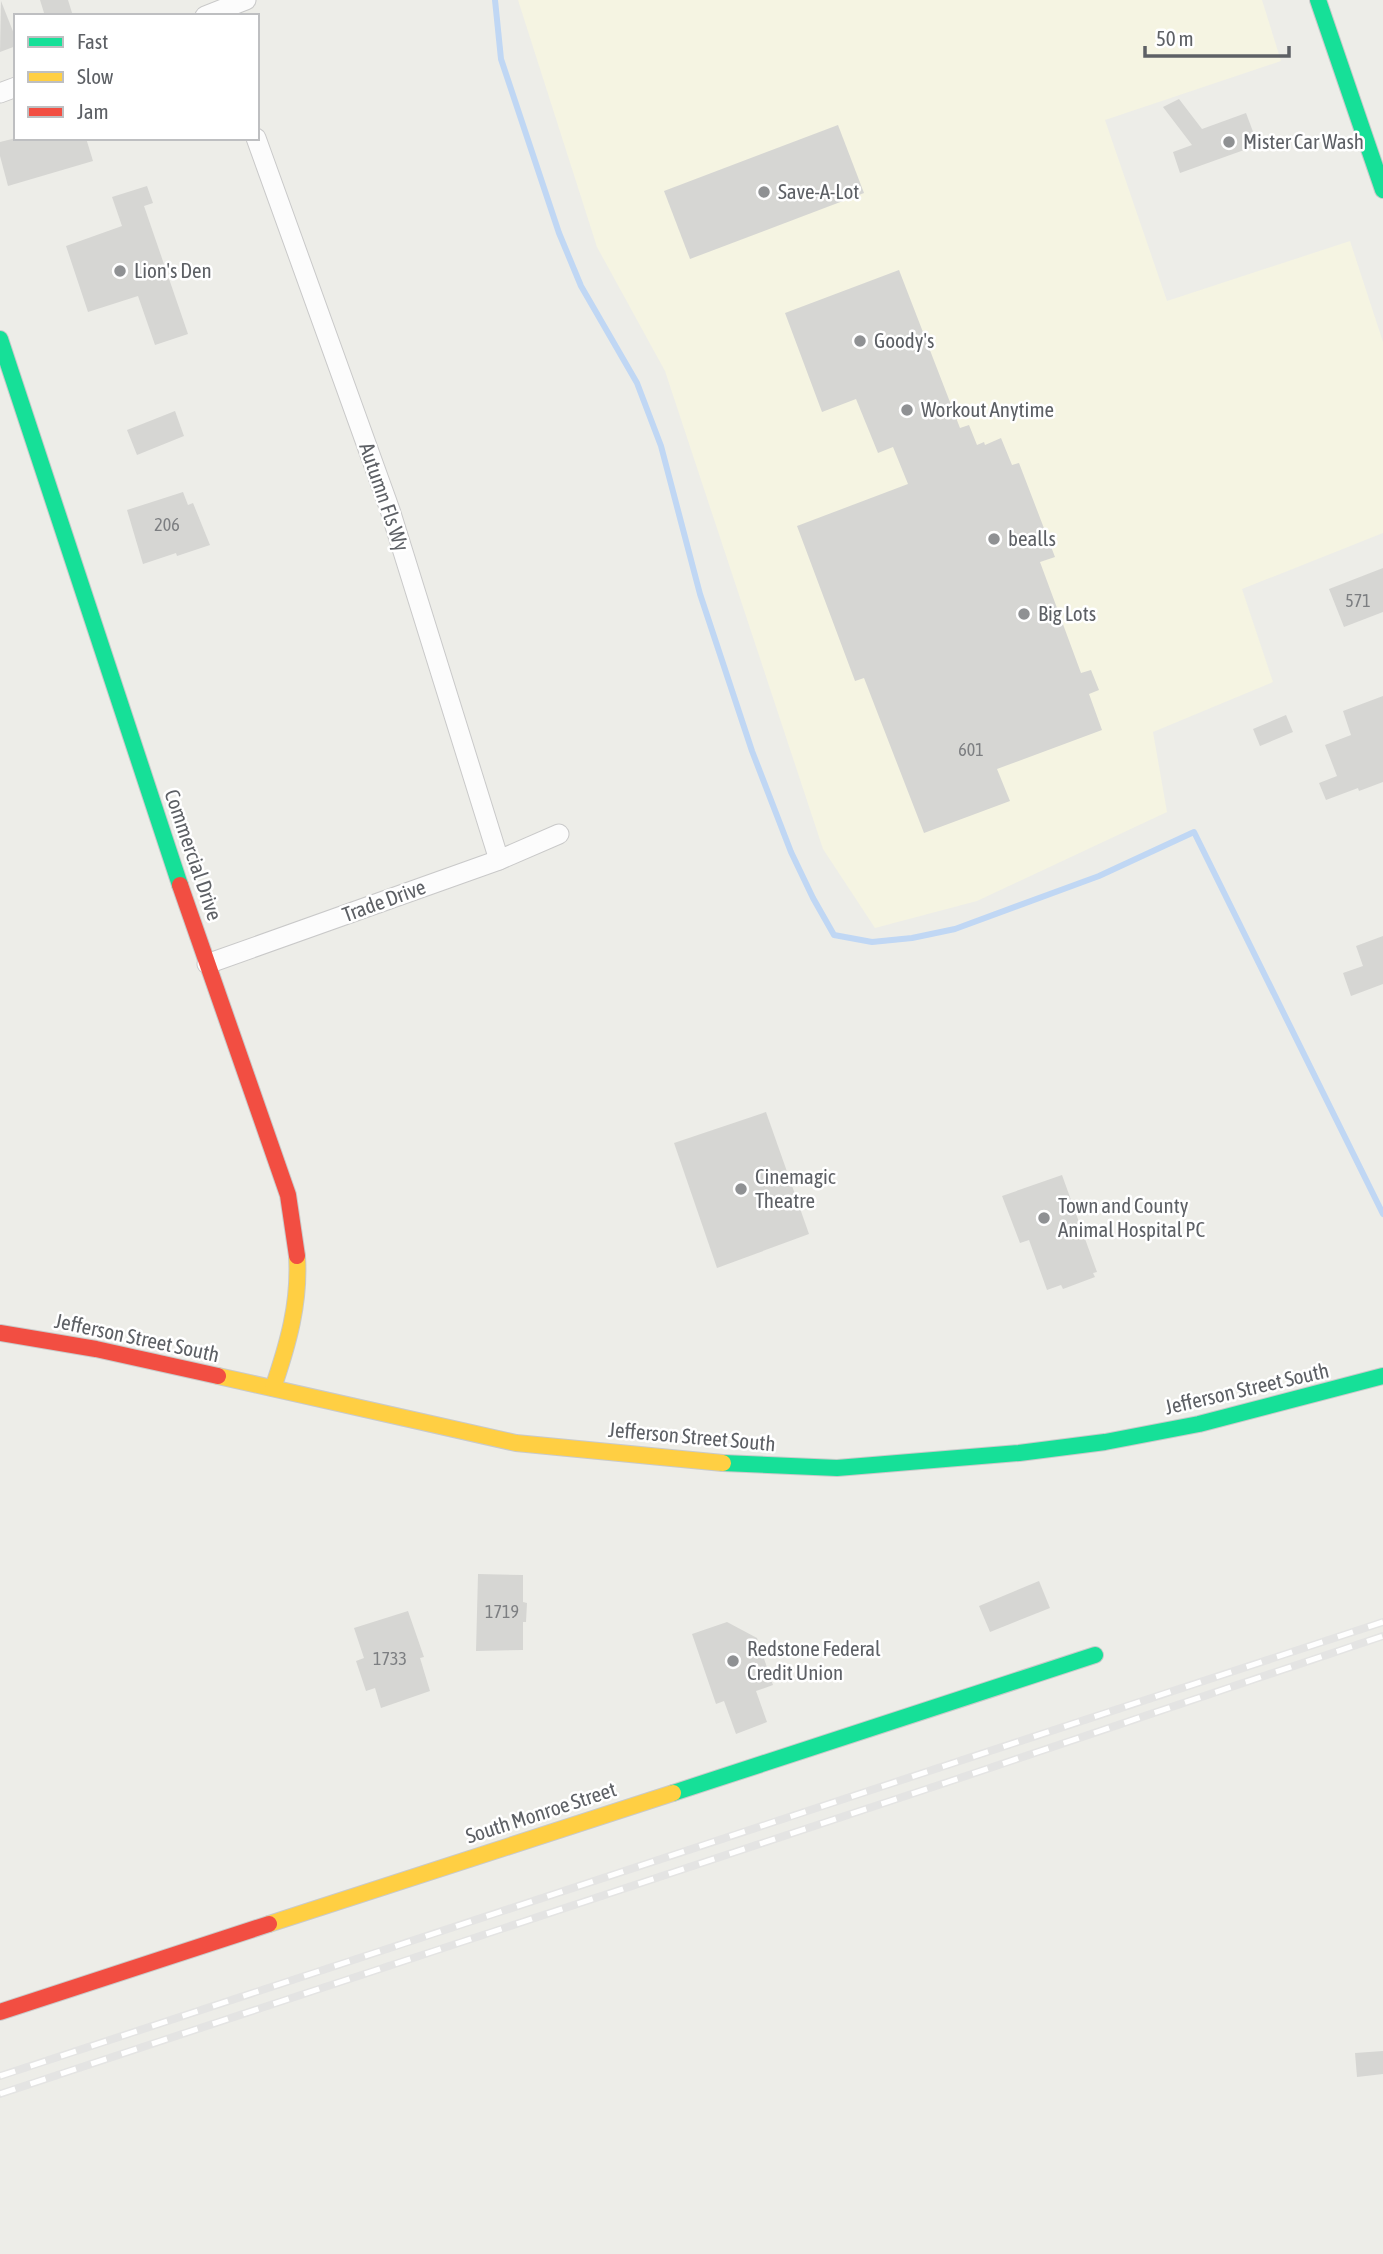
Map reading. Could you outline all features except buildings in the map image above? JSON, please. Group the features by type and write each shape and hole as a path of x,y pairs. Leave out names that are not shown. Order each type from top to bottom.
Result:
{"main road":[{"path":"1318,0 1383,190"},
{"name":"Commercial Drive","path":"0,339 207,964 288,1195 297,1238 299,1283 293,1326 273,1388"},
{"name":"Jefferson Street South","path":"0,1333 96,1349 516,1443 728,1463 837,1468 1019,1453 1105,1442 1199,1424 1383,1376"},
{"name":"South Monroe Street","path":"0,2012 1095,1655"}],"street":[{"path":"212,14 246,0"},
{"name":"Autumn Fls Wy","path":"257,140 390,510 499,860"},
{"name":"Trade Drive","path":"207,964 499,860 558,834"}],"shaded area":[{"path":"518,0 1262,0 1281,61 1105,120 1167,301 1350,241 1383,342 1383,533 1242,589 1273,682 1153,732 1167,812 977,901 875,928 823,849 665,371 597,247"}],"waterway":[{"path":"495,0 501,59 559,233 581,286 637,383 661,446 700,594 752,751 791,852 834,935 872,942 912,938 955,929 1099,876 1194,832 1383,1214"}],"railway":[{"path":"0,2076 1383,1622"},
{"path":"0,2094 1383,1636"}],"traffic: fast":[{"path":"1318,0 1383,190"},
{"path":"0,339 180,885"},
{"path":"723,1463 837,1468 1019,1453 1105,1442 1199,1424 1383,1376"},
{"path":"673,1793 1095,1655"}],"traffic: slow":[{"path":"273,1388 292,1323 297,1290 297,1256"},
{"path":"218,1376 516,1443 723,1463"},
{"path":"269,1924 673,1793"}],"traffic: jam":[{"path":"180,885 288,1195 297,1256"},
{"path":"0,1333 96,1349 218,1376"},
{"path":"0,2012 269,1924"}],"place":[{"name":"Mister Car Wash","path":"1229,142"},
{"name":"Save-A-Lot","path":"764,192"},
{"name":"Lion's Den","path":"120,271"},
{"name":"Goody's","path":"860,341"},
{"name":"Workout Anytime","path":"907,410"},
{"name":"bealls","path":"994,539"},
{"name":"Big Lots","path":"1024,614"},
{"name":"Cinemagic Theatre","path":"741,1189"},
{"name":"Town and County Animal Hospital PC","path":"1044,1218"},
{"name":"Redstone Federal Credit Union","path":"733,1661"}]}
